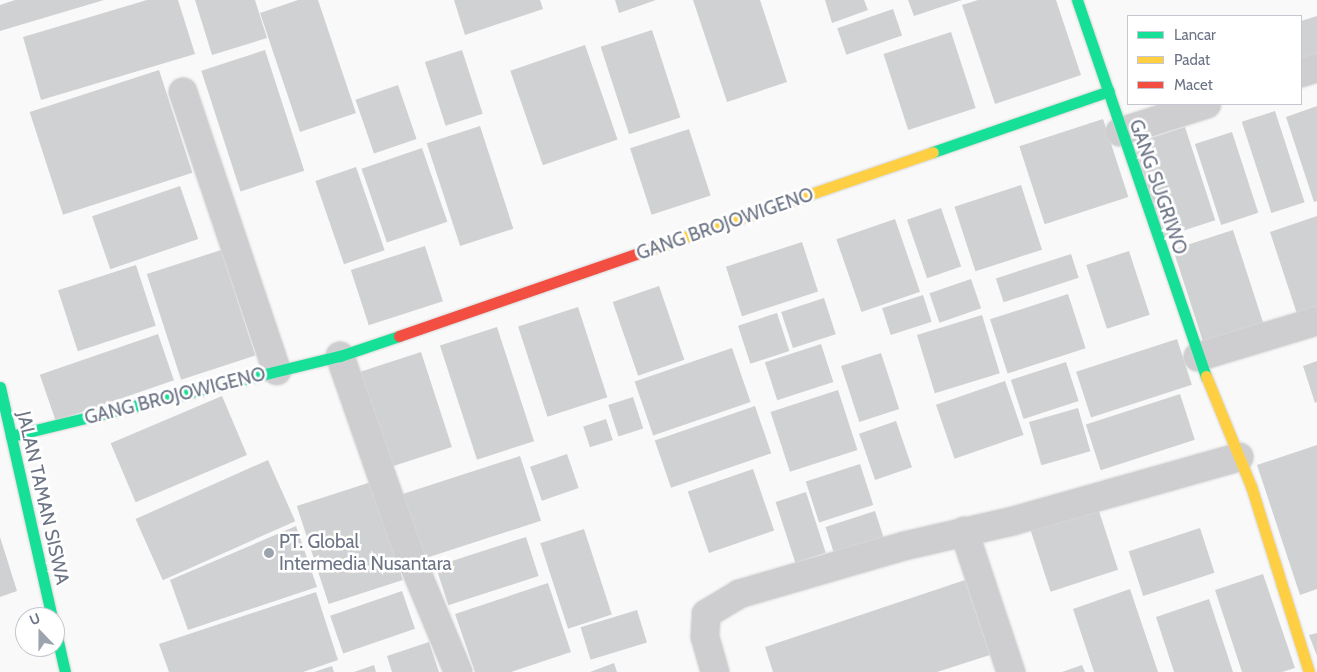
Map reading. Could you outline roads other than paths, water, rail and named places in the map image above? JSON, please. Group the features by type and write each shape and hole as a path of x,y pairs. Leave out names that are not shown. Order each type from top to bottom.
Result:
{"street":[{"name":"GANG SUGRIWO","path":"1077,0 1109,91 1120,132 1198,357 1239,457 1309,672"},
{"path":"1302,74 1317,68"},
{"name":"GANG BROJOWIGENO","path":"11,436 340,356 1109,91"},
{"path":"183,92 277,371"},
{"path":"1120,132 1203,105"},
{"path":"1198,357 1317,321"},
{"path":"340,356 408,551 458,672"},
{"name":"JALAN TAMAN SISWA","path":"0,387 50,607"},
{"path":"715,672 705,636 706,614 739,594 1239,457"},
{"path":"964,531 1010,672"},
{"path":"62,657 65,672"}],"place":[{"name":"PT. Global Intermedia Nusantara","path":"269,553"}]}
